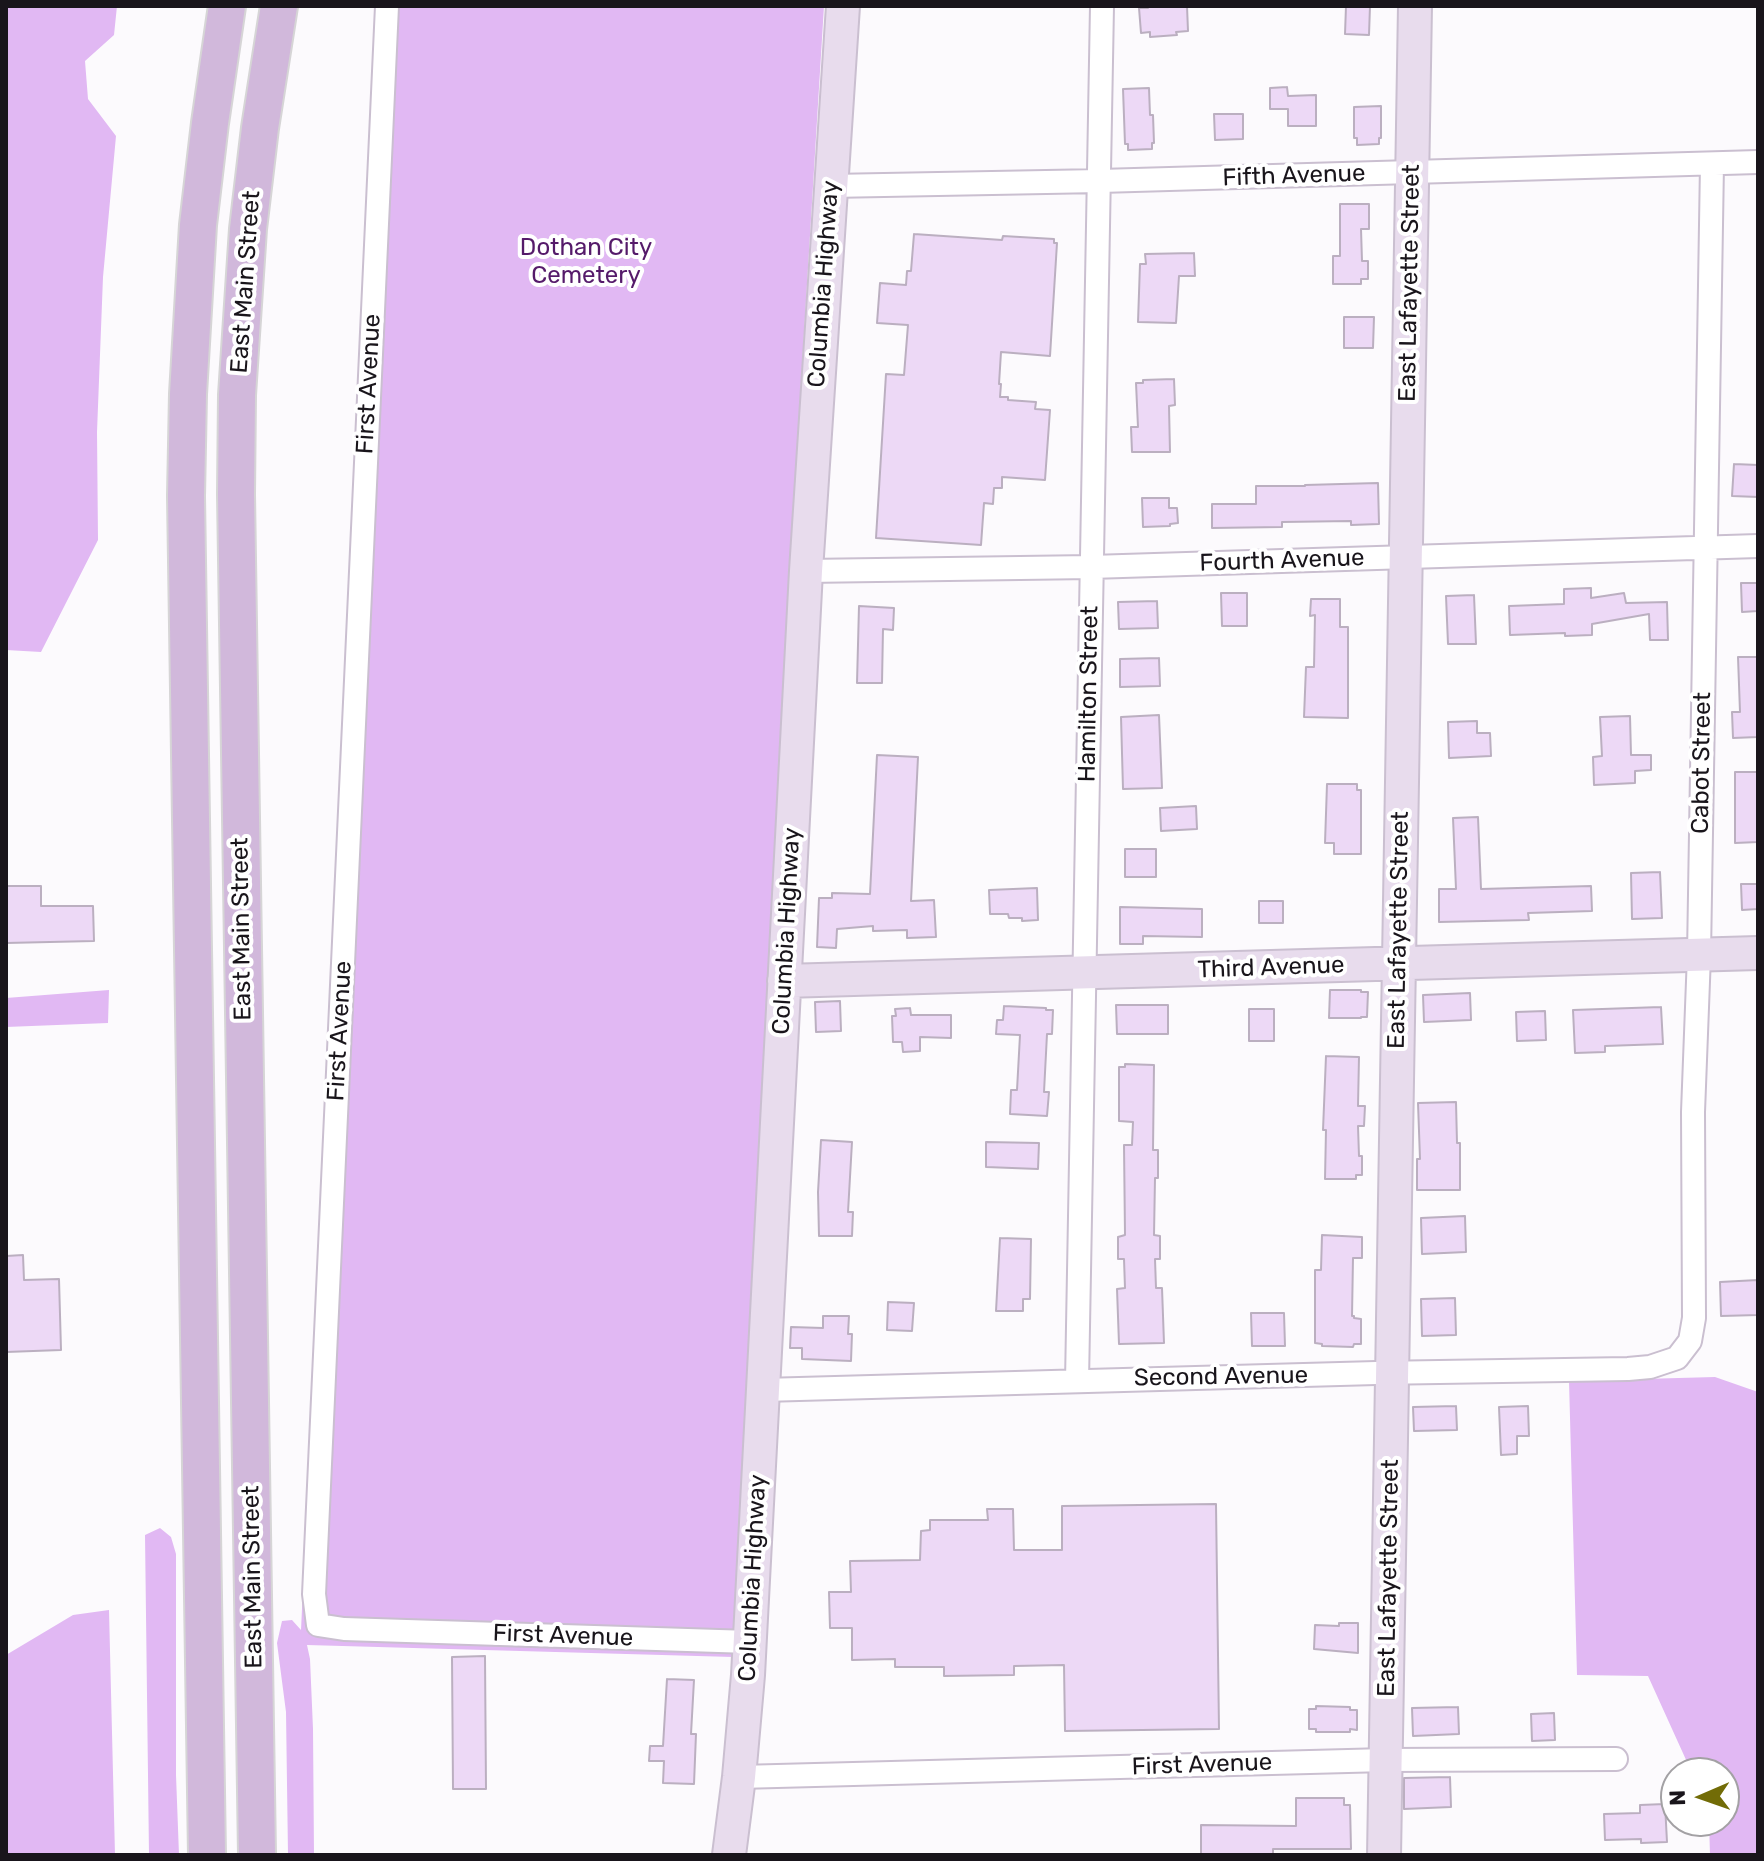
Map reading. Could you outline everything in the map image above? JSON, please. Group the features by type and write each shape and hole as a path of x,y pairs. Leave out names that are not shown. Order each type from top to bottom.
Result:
{"main road":[{"name":"East Main Street","path":"207,1855 186,496 188,379 197,240 227,6"},
{"name":"East Main Street","path":"257,1855 237,395 248,229 279,6"}],"street":[{"name":"First Avenue","path":"387,6 314,1594 318,1625 344,1629 750,1642"},
{"name":"Columbia Highway","path":"729,1855 750,1642 806,571 843,6"},
{"name":"Hamilton Street","path":"1077,1381 1102,6"},
{"name":"East Lafayette Street","path":"1384,1855 1415,6"},
{"name":"Fifth Avenue","path":"830,186 1758,162"},
{"name":"Cabot Street","path":"1677,1358 1690,1341 1694,1318 1693,1112 1699,955 1712,164"},
{"name":"Fourth Avenue","path":"806,571 1091,567 1758,546"},
{"name":"Third Avenue","path":"784,981 1758,953"},
{"name":"Second Avenue","path":"763,1390 1628,1369 1650,1367 1677,1358"},
{"name":"First Avenue","path":"739,1777 1386,1760 1616,1759"}],"green space":[{"path":"6,6 117,6 114,35 85,61 88,99 116,136 103,277 97,432 98,540 41,652 6,650"},
{"name":"Dothan City Cemetery","path":"376,6 824,6 785,644 733,1657 307,1645 313,1729 314,1855 288,1855 286,1712 277,1643 282,1621 292,1620 301,1630"},
{"path":"109,990 108,1023 6,1027 6,998"},
{"path":"1715,1377 1758,1392 1758,1855 1710,1855 1709,1837 1740,1837 1740,1757 1685,1757 1648,1676 1577,1675 1569,1381"},
{"path":"160,1528 171,1537 176,1554 179,1855 149,1855 145,1535"},
{"path":"109,1610 115,1855 6,1855 6,1655 73,1615"}],"building":[{"path":"1187,6 1188,31 1150,37 1150,32 1141,33 1139,8"},
{"path":"1346,6 1370,6 1369,35 1345,34"},
{"path":"1287,87 1288,96 1316,95 1316,126 1288,126 1288,109 1270,109 1270,88"},
{"path":"1149,88 1150,115 1153,115 1152,149 1128,150 1128,144 1125,144 1123,89"},
{"path":"1381,106 1379,144 1357,145 1357,138 1354,138 1354,107"},
{"path":"1214,114 1243,114 1243,139 1215,140"},
{"path":"1340,204 1369,204 1369,229 1361,229 1362,261 1368,261 1368,279 1361,279 1361,284 1333,284 1333,256 1340,256"},
{"path":"914,234 1002,240 1003,236 1054,239 1057,243 1050,356 1001,352 999,384 1000,397 1036,402 1035,409 1050,410 1045,480 1002,477 1002,488 994,488 993,504 984,503 981,545 876,538 886,374 904,375 908,325 877,323 880,283 906,285 907,271 911,271"},
{"path":"1194,253 1195,276 1179,276 1176,323 1138,322 1140,264 1146,264 1145,254"},
{"path":"1344,317 1374,317 1373,348 1344,348"},
{"path":"1174,379 1175,405 1169,406 1170,452 1132,452 1131,427 1138,427 1136,383"},
{"path":"1734,464 1758,465 1758,497 1732,496"},
{"path":"1378,483 1379,524 1351,525 1351,521 1282,522 1282,527 1212,528 1212,504 1256,504 1256,486"},
{"path":"1142,498 1169,498 1169,508 1177,508 1178,523 1143,527"},
{"path":"1741,583 1758,583 1758,611 1742,612"},
{"path":"1591,588 1591,598 1624,593 1626,603 1667,602 1668,640 1650,640 1649,614 1592,624 1592,635 1510,635 1509,606 1564,604 1564,589"},
{"path":"1221,593 1247,593 1247,626 1222,626"},
{"path":"1474,595 1476,644 1448,644 1446,596"},
{"path":"1311,599 1340,599 1340,627 1348,627 1348,718 1304,717 1306,667 1314,667 1315,615 1310,616"},
{"path":"1157,601 1158,628 1119,629 1118,602"},
{"path":"859,606 894,608 893,630 883,629 882,683 857,683"},
{"path":"1738,657 1758,657 1758,737 1733,738 1732,712 1740,712"},
{"path":"1159,658 1160,686 1120,687 1120,659"},
{"path":"1159,715 1162,788 1123,789 1121,717"},
{"path":"1630,716 1631,755 1651,755 1651,770 1635,771 1635,783 1594,785 1593,757 1602,756 1600,717"},
{"path":"1477,721 1477,733 1490,733 1491,756 1449,758 1448,722"},
{"path":"877,755 918,757 911,901 934,900 936,937 907,938 907,930 873,931 873,926 837,929 836,948 817,947 819,898 832,898 832,893 870,894"},
{"path":"1735,772 1758,772 1758,842 1735,843"},
{"path":"1327,784 1357,784 1357,790 1361,790 1361,854 1334,854 1334,843 1325,843"},
{"path":"1196,806 1197,829 1161,831 1160,808"},
{"path":"1478,817 1481,889 1591,886 1592,911 1528,913 1529,920 1439,922 1439,889 1456,889 1453,818"},
{"path":"1125,849 1156,849 1156,877 1125,877"},
{"path":"1660,872 1662,918 1632,919 1631,873"},
{"path":"1741,884 1758,884 1758,909 1742,910"},
{"path":"6,886 41,886 41,906 93,906 94,941 6,943"},
{"path":"1037,888 1038,920 1022,921 1022,918 1009,918 1008,914 990,914 989,890"},
{"path":"1259,901 1283,901 1283,923 1259,923"},
{"path":"1120,907 1202,909 1202,937 1143,936 1143,944 1120,944"},
{"path":"1330,990 1368,992 1367,1017 1329,1018"},
{"path":"1470,993 1471,1020 1424,1022 1423,995"},
{"path":"840,1001 841,1031 816,1032 815,1002"},
{"path":"1116,1005 1168,1005 1168,1034 1117,1034"},
{"path":"1004,1006 1053,1010 1052,1034 1047,1034 1044,1092 1049,1092 1047,1116 1010,1114 1011,1090 1017,1090 1020,1035 996,1034 997,1020 1003,1020"},
{"path":"1661,1007 1663,1044 1605,1046 1605,1052 1575,1053 1573,1010"},
{"path":"910,1008 911,1015 951,1015 951,1038 920,1037 920,1051 903,1052 902,1042 893,1042 892,1016 896,1016 895,1009"},
{"path":"1249,1009 1274,1009 1274,1041 1249,1041"},
{"path":"1545,1011 1546,1040 1517,1041 1516,1012"},
{"path":"1326,1056 1359,1057 1358,1106 1365,1106 1364,1126 1358,1126 1362,1175 1356,1175 1356,1179 1325,1179"},
{"path":"1125,1064 1154,1065 1153,1150 1158,1150 1158,1178 1155,1178 1154,1235 1160,1236 1160,1259 1155,1259 1156,1288 1162,1288 1164,1343 1119,1344 1117,1289 1125,1288 1124,1259 1118,1259 1118,1237 1125,1235 1124,1145 1132,1145 1133,1122 1119,1121 1119,1067 1125,1067"},
{"path":"1456,1102 1460,1190 1417,1190 1417,1159 1420,1159 1418,1103"},
{"path":"821,1140 852,1142 848,1212 853,1212 852,1236 819,1236"},
{"path":"986,1142 1039,1143 1038,1169 986,1167"},
{"path":"1465,1216 1466,1252 1422,1254 1421,1218"},
{"path":"1322,1235 1362,1237 1362,1258 1353,1258 1352,1316 1361,1319 1361,1344 1354,1344 1353,1347 1315,1343 1315,1270 1321,1270"},
{"path":"1000,1238 1031,1239 1030,1299 1023,1299 1023,1311 996,1311"},
{"path":"23,1255 24,1280 59,1279 61,1350 6,1352 6,1256"},
{"path":"1758,1280 1758,1315 1721,1316 1720,1282"},
{"path":"1455,1298 1456,1335 1422,1336 1421,1299"},
{"path":"888,1302 914,1303 912,1331 887,1330"},
{"path":"1251,1313 1284,1313 1285,1346 1252,1346"},
{"path":"823,1316 849,1316 851,1361 802,1359 802,1348 790,1348 791,1327 823,1328"},
{"path":"1456,1406 1457,1430 1414,1431 1413,1407"},
{"path":"1528,1406 1529,1436 1517,1436 1517,1454 1501,1455 1499,1407"},
{"path":"1216,1504 1219,1729 1065,1731 1064,1665 1014,1666 1014,1675 944,1676 944,1667 895,1667 895,1659 852,1660 852,1628 830,1628 829,1592 851,1592 850,1561 920,1560 921,1531 930,1530 930,1520 988,1520 987,1509 1013,1509 1014,1550 1062,1550 1062,1506"},
{"path":"1339,1623 1358,1623 1358,1653 1314,1649 1315,1625 1339,1626"},
{"path":"485,1656 486,1789 453,1789 452,1657"},
{"path":"667,1679 694,1680 691,1734 696,1734 694,1784 663,1783 664,1761 649,1761 650,1746 663,1746"},
{"path":"1316,1706 1357,1710 1357,1730 1316,1732 1316,1729 1309,1729 1309,1709 1316,1709"},
{"path":"1458,1707 1459,1734 1413,1736 1412,1708"},
{"path":"1554,1713 1555,1740 1532,1741 1531,1714"},
{"path":"1450,1777 1451,1807 1404,1809 1404,1778"},
{"path":"1296,1798 1344,1798 1344,1805 1350,1805 1351,1849 1273,1849 1273,1855 1201,1855 1201,1825 1296,1826"},
{"path":"1660,1804 1660,1837 1667,1837 1667,1842 1605,1840 1604,1814 1640,1813 1640,1805"}]}
